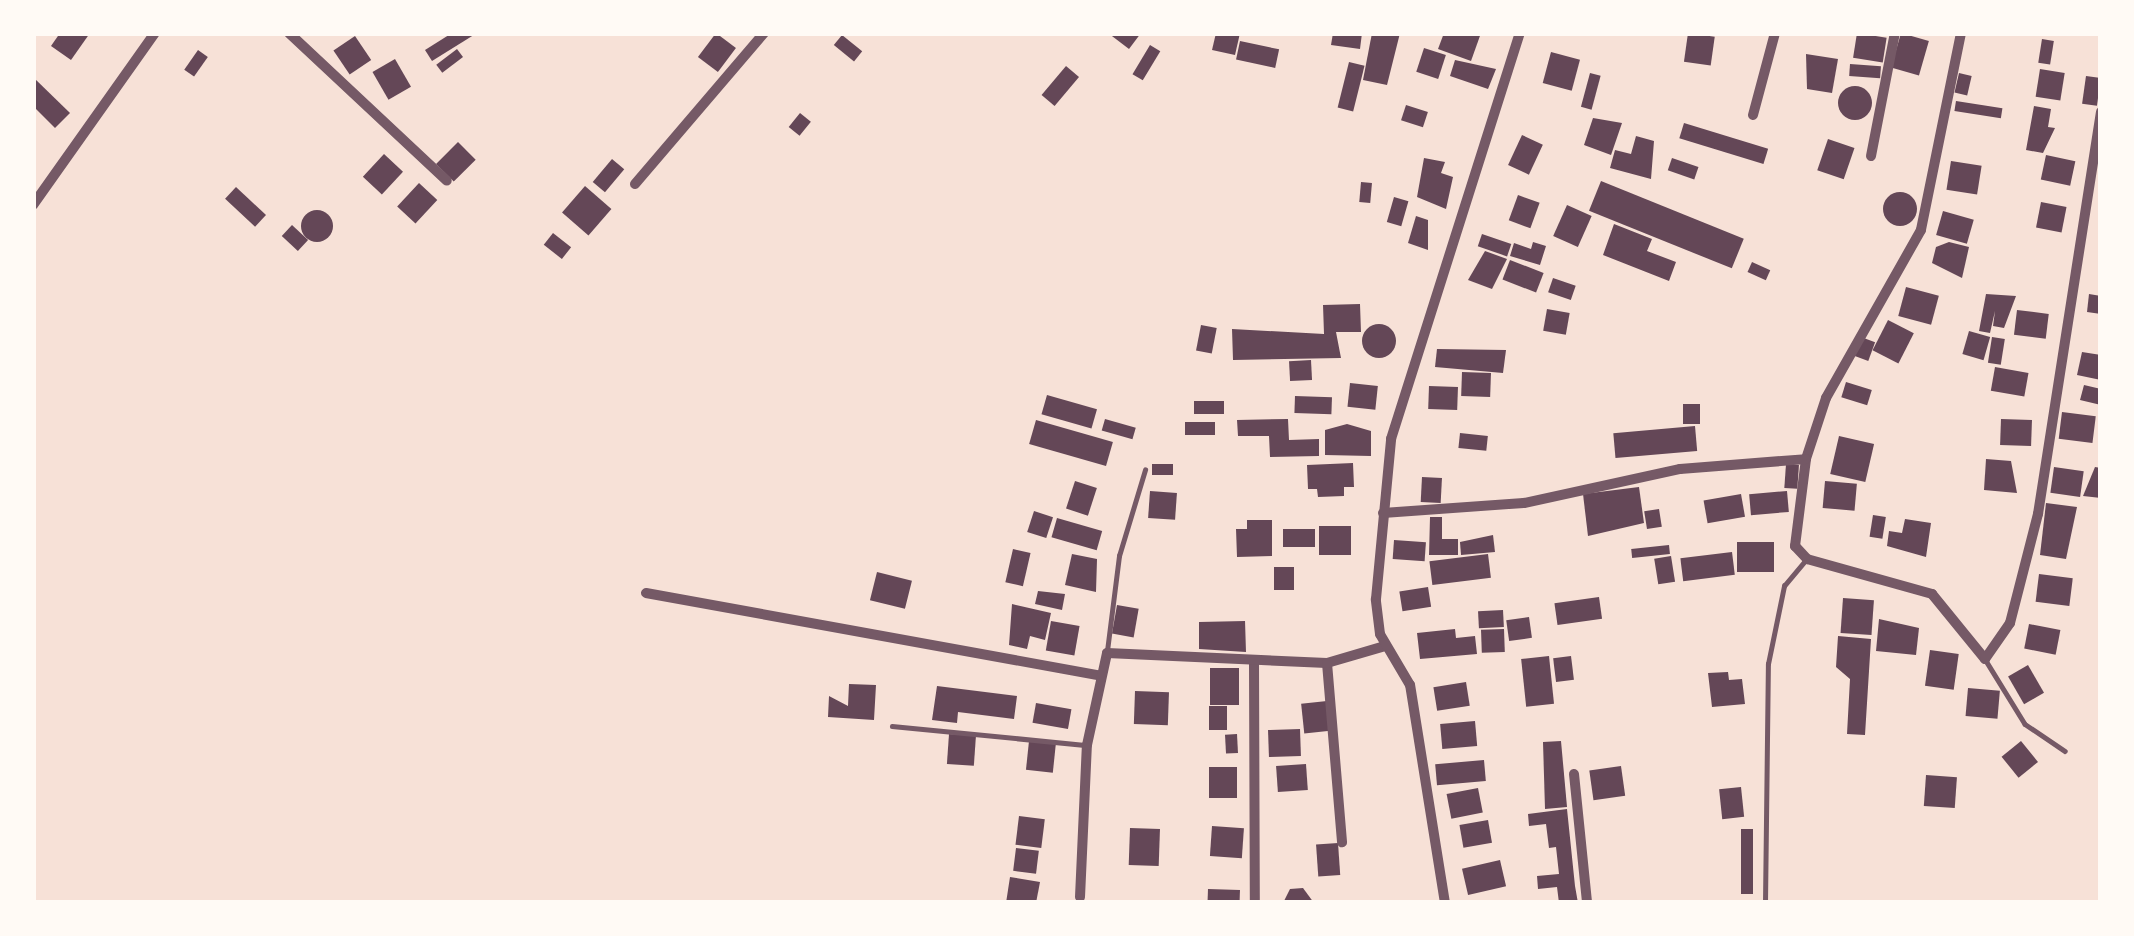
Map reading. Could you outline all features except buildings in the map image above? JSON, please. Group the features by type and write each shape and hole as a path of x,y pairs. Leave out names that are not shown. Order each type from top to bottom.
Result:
{"street":[{"path":"33,205 155,33"},
{"path":"289,33 447,181"},
{"path":"635,184 764,33"},
{"path":"1445,903 1410,686 1385,646 1376,599 1383,513 1391,439 1520,33"},
{"path":"1753,115 1774,33"},
{"path":"1871,156 1895,33"},
{"path":"1960,33 1921,230 1852,344 1806,460 1795,545 1807,560 1932,594 1985,658 2010,623 2038,514 2101,112"},
{"path":"1383,513 1525,503 1680,470 1806,460"},
{"path":"646,593 1098,676"},
{"path":"1080,897 1087,745 1098,676 1107,653 1254,664 1328,663 1385,646"},
{"path":"1328,663 1342,842"},
{"path":"1254,664 1255,903"},
{"path":"1574,774 1587,903"}],"lane":[{"path":"1107,653 1119,556 1145,470"},
{"path":"1765,903 1768,664 1784,586 1807,560"},
{"path":"1985,658 2025,724 2065,751"},
{"path":"892,726 1087,745"}]}
